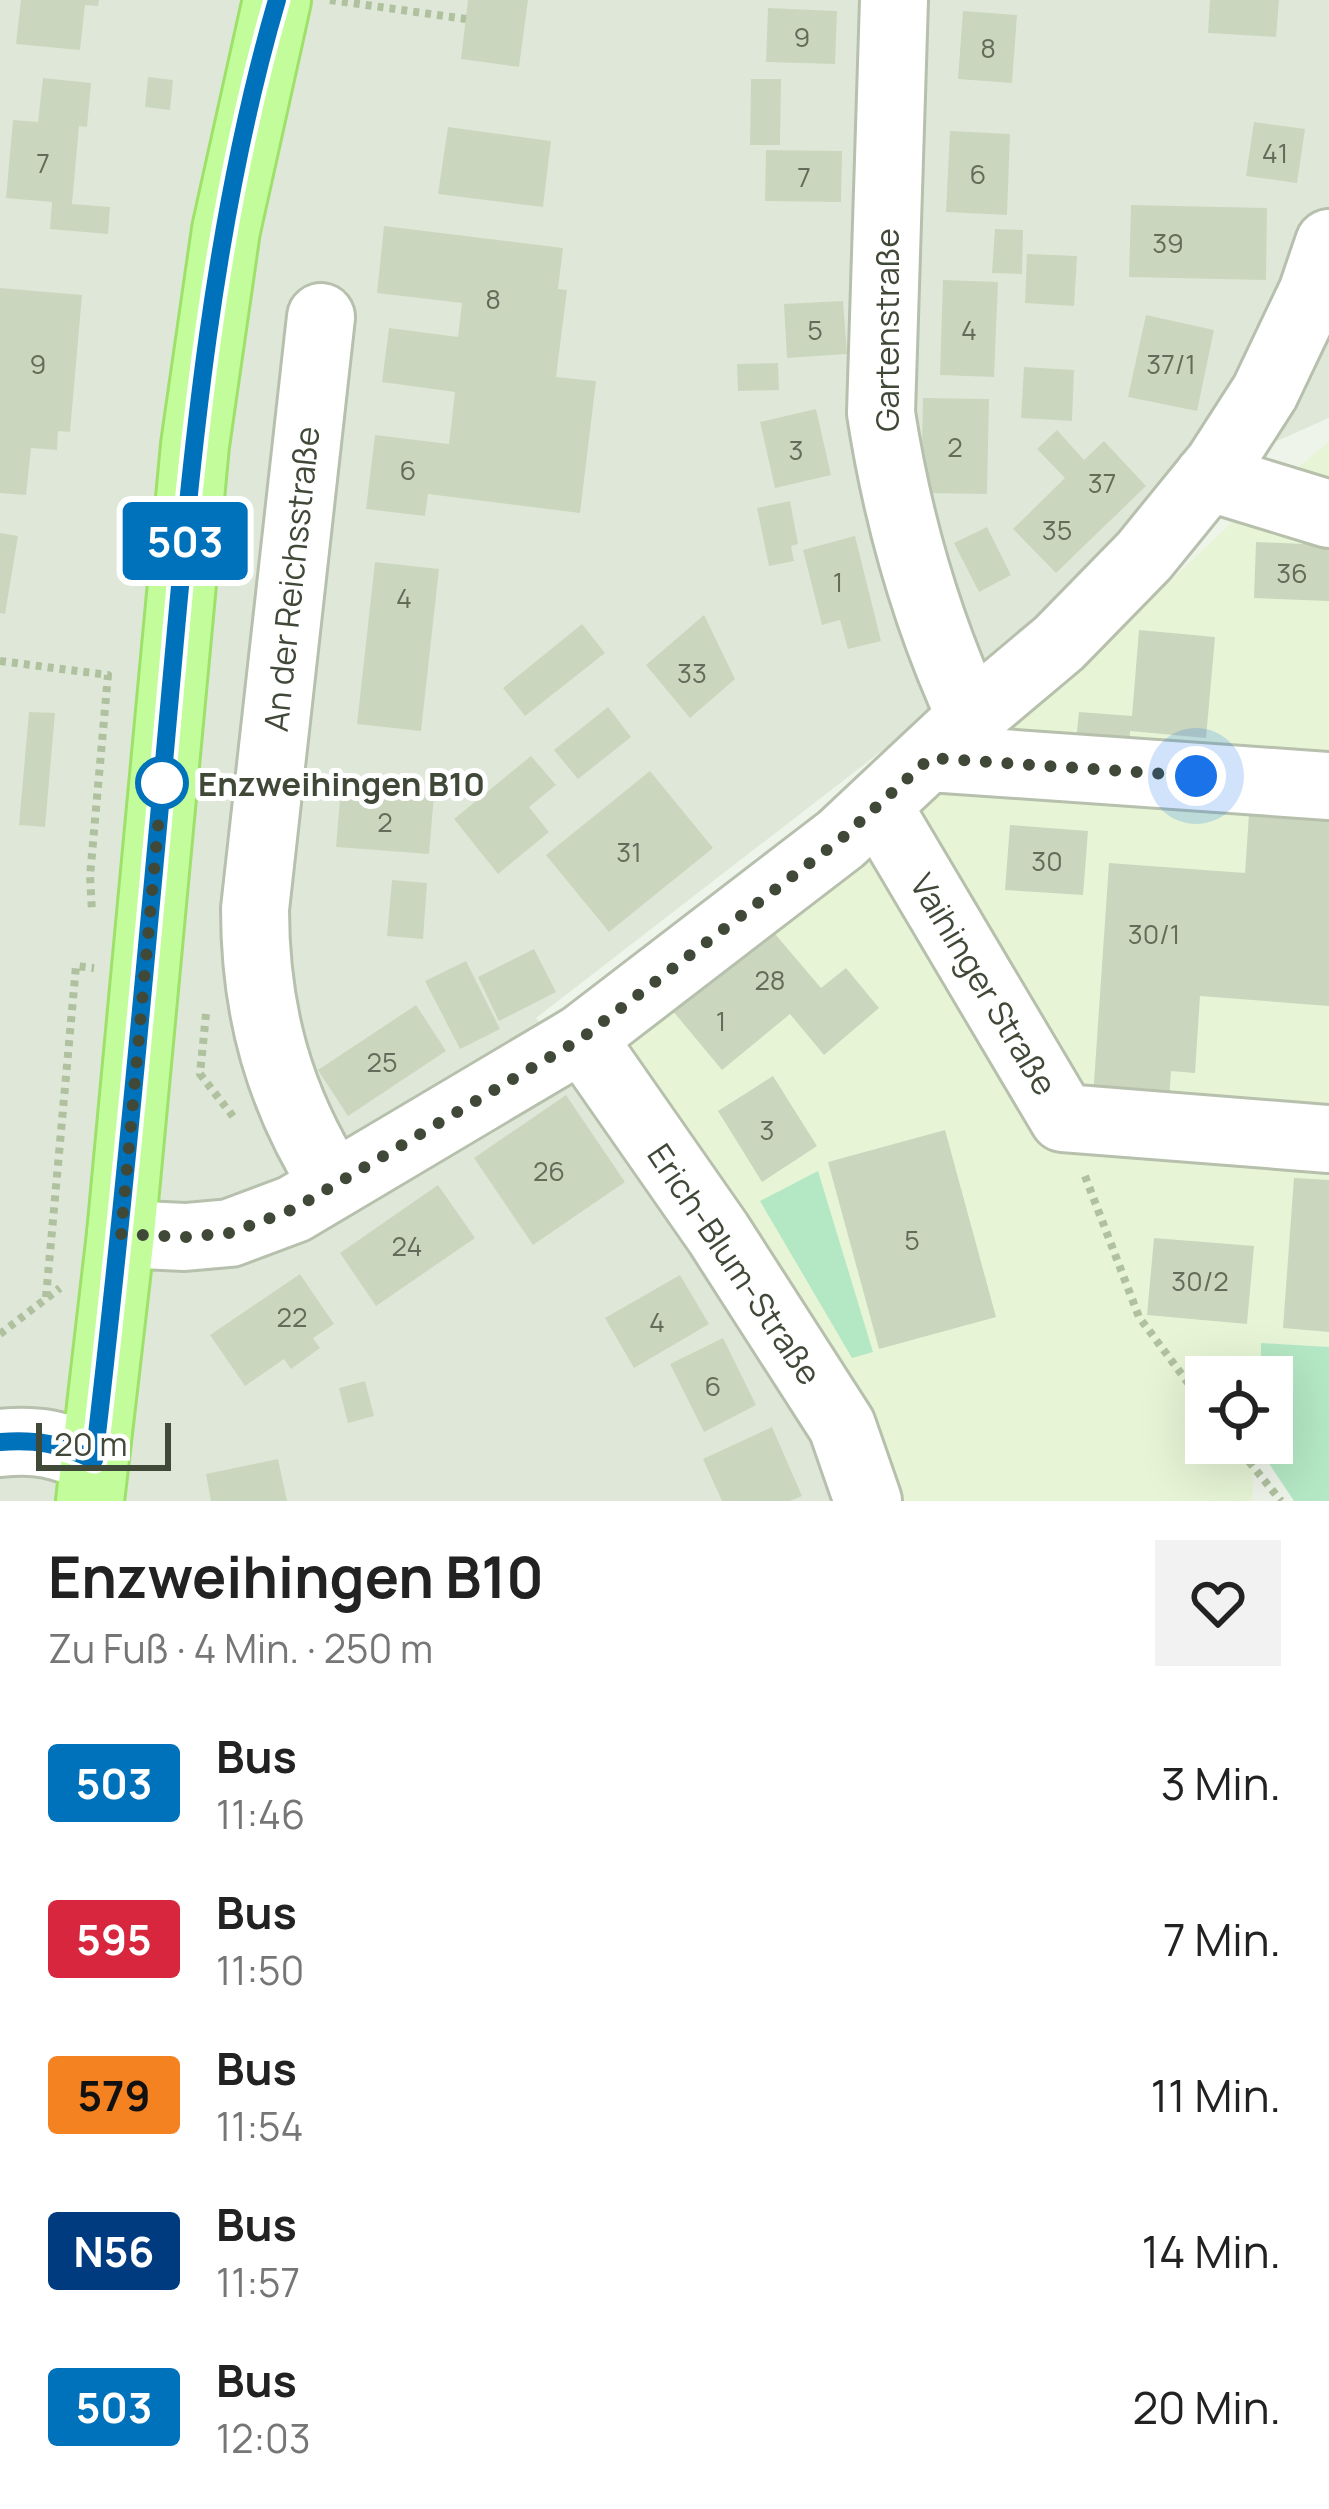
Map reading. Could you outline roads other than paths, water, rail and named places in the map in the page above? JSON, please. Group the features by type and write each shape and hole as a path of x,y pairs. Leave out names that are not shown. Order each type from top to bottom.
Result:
{"main road":[{"path":"92,1480 121,1234 197,425 226,230 300,11"}],"street":[{"name":"Gartenstraße","path":"894,0 880,413 891,477 945,662 951,738"},
{"path":"121,1234 230,1233 294,1209 582,1038 878,806 1059,643 1144,556 1208,477 1265,392 1312,293 1329,243"},
{"name":"An der Reichsstraße","path":"321,316 254,909 260,1007 287,1101 334,1185"},
{"path":"1208,477 1329,514"},
{"path":"951,738 1329,785"},
{"name":"Vaihinger Straße","path":"878,806 1063,1118 1329,1139"},
{"name":"Erich-Blum-Straße","path":"582,1038 718,1233 842,1426 868,1501"},
{"path":"0,1443 35,1439 58,1443 92,1480"}],"place":[{"name":"Enzweihingen B10","path":"162,783"}]}
